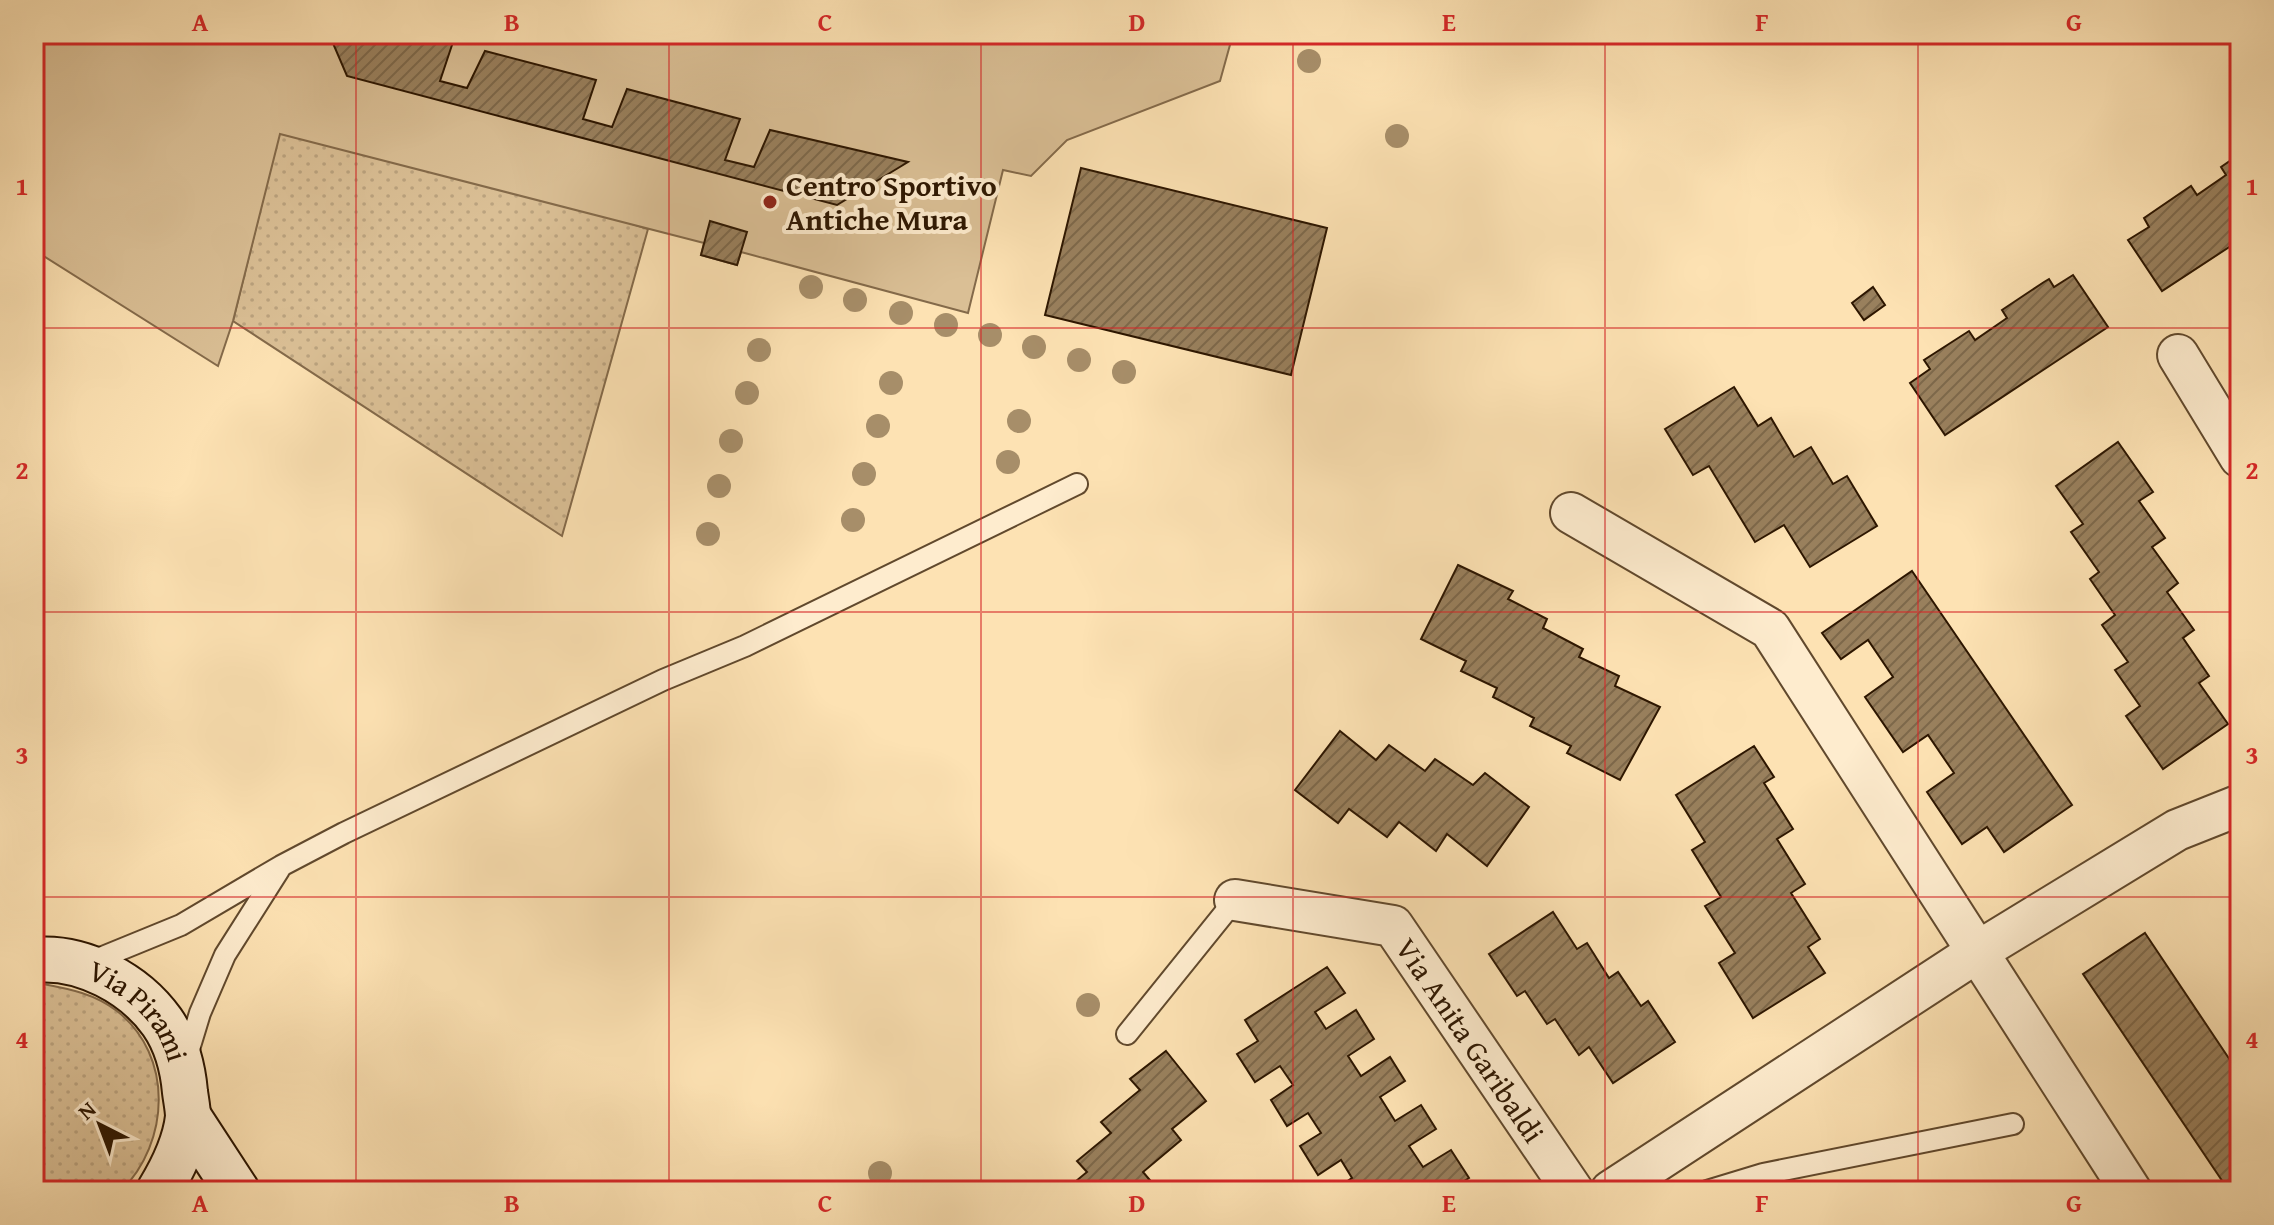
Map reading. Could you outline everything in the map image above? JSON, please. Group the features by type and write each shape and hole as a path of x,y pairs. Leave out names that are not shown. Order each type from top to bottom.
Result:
{"street":[{"path":"2178,355 2240,457"},
{"path":"1571,513 1770,629 2131,1191"},
{"path":"1627,1187 1977,952 2177,830 2240,805"},
{"name":"Via Anita Garibaldi","path":"1235,900 1393,926 1573,1191"},
{"name":"Via Pirami","path":"34,960 84,965 128,987 162,1023 183,1068 188,1116 176,1163 159,1191"},
{"name":"Via Pirami","path":"188,1116 237,1191"}],"lane":[{"path":"84,965 181,925 281,866 663,680 745,646 1077,484"},
{"path":"183,1068 200,1013 225,955 281,866"},
{"name":"Via Anita Garibaldi","path":"1127,1034 1235,900"},
{"path":"1707,1191 1763,1174 2013,1124"}],"shaded area":[{"path":"34,34 648,229 562,536 233,321 279,134"},
{"name":"Centro Sportivo Antiche Mura","path":"34,34 1233,34 1220,81 1067,140 1031,176 1003,170 968,313 741,252 737,265 701,255 704,243 280,134 233,321 218,366 34,250"},
{"path":"43,984 82,993 109,1005 136,1030 149,1051 159,1100 156,1124 149,1149 121,1191 34,1191 34,985"}],"building":[{"path":"329,34 423,34 453,42 440,81 467,88 485,51 596,80 583,119 612,127 627,89 740,119 725,160 754,167 770,130 908,162 837,205 347,76"},
{"path":"2240,154 2240,240 2162,291 2128,240 2149,227 2144,218 2191,186 2197,195 2226,175 2221,167"},
{"path":"1081,168 1327,228 1291,375 1045,315"},
{"path":"710,221 747,232 737,265 701,255"},
{"path":"2073,275 2108,327 1945,435 1910,383 1930,369 1924,360 1969,331 1975,340 2007,318 2002,310 2049,279 2054,287"},
{"path":"1873,287 1885,305 1864,320 1852,303"},
{"path":"1734,387 1758,426 1771,418 1794,457 1811,447 1833,484 1847,476 1877,526 1810,567 1784,525 1755,542 1709,466 1693,475 1665,429"},
{"path":"2118,442 2153,492 2139,501 2165,538 2152,547 2178,583 2167,592 2194,630 2183,638 2209,676 2199,683 2228,724 2163,769 2126,716 2140,706 2115,670 2128,662 2102,625 2115,615 2090,579 2099,572 2071,532 2083,524 2056,486"},
{"path":"1458,565 1513,591 1508,599 1547,619 1543,628 1583,649 1579,657 1619,676 1615,686 1660,707 1620,780 1567,753 1571,746 1530,726 1534,718 1493,697 1497,688 1461,671 1466,661 1421,639"},
{"path":"1912,571 2072,805 2004,852 1987,827 1962,844 1927,792 1954,773 1928,735 1903,752 1865,697 1893,677 1868,640 1841,659 1822,633"},
{"path":"1340,731 1376,760 1389,745 1425,771 1435,759 1473,785 1485,773 1529,807 1487,866 1447,834 1436,851 1399,822 1387,837 1349,809 1338,823 1295,790"},
{"path":"1754,746 1774,777 1764,783 1793,829 1777,839 1805,884 1791,893 1820,939 1808,947 1825,973 1753,1018 1719,963 1735,953 1705,906 1721,897 1692,850 1705,842 1676,795"},
{"path":"1553,912 1577,949 1587,943 1609,978 1618,972 1641,1006 1648,1001 1675,1042 1613,1083 1589,1047 1579,1055 1555,1019 1547,1024 1525,991 1517,996 1489,954"},
{"path":"2145,933 2240,1075 2240,1191 2229,1191 2083,974"},
{"path":"1327,967 1345,993 1315,1012 1326,1029 1356,1010 1374,1039 1348,1056 1361,1076 1390,1057 1405,1081 1380,1097 1395,1121 1421,1105 1436,1129 1409,1146 1423,1167 1451,1150 1469,1178 1448,1191 1332,1191 1352,1178 1341,1160 1318,1175 1300,1146 1321,1133 1308,1113 1287,1126 1271,1100 1293,1085 1280,1066 1255,1082 1237,1054 1258,1041 1245,1020"},
{"path":"1166,1051 1206,1101 1172,1129 1181,1140 1143,1172 1155,1186 1148,1191 1064,1191 1087,1172 1077,1161 1111,1133 1101,1122 1140,1090 1130,1079"}],"place":[{"name":"Centro Sportivo Antiche Mura","path":"770,202"}]}
